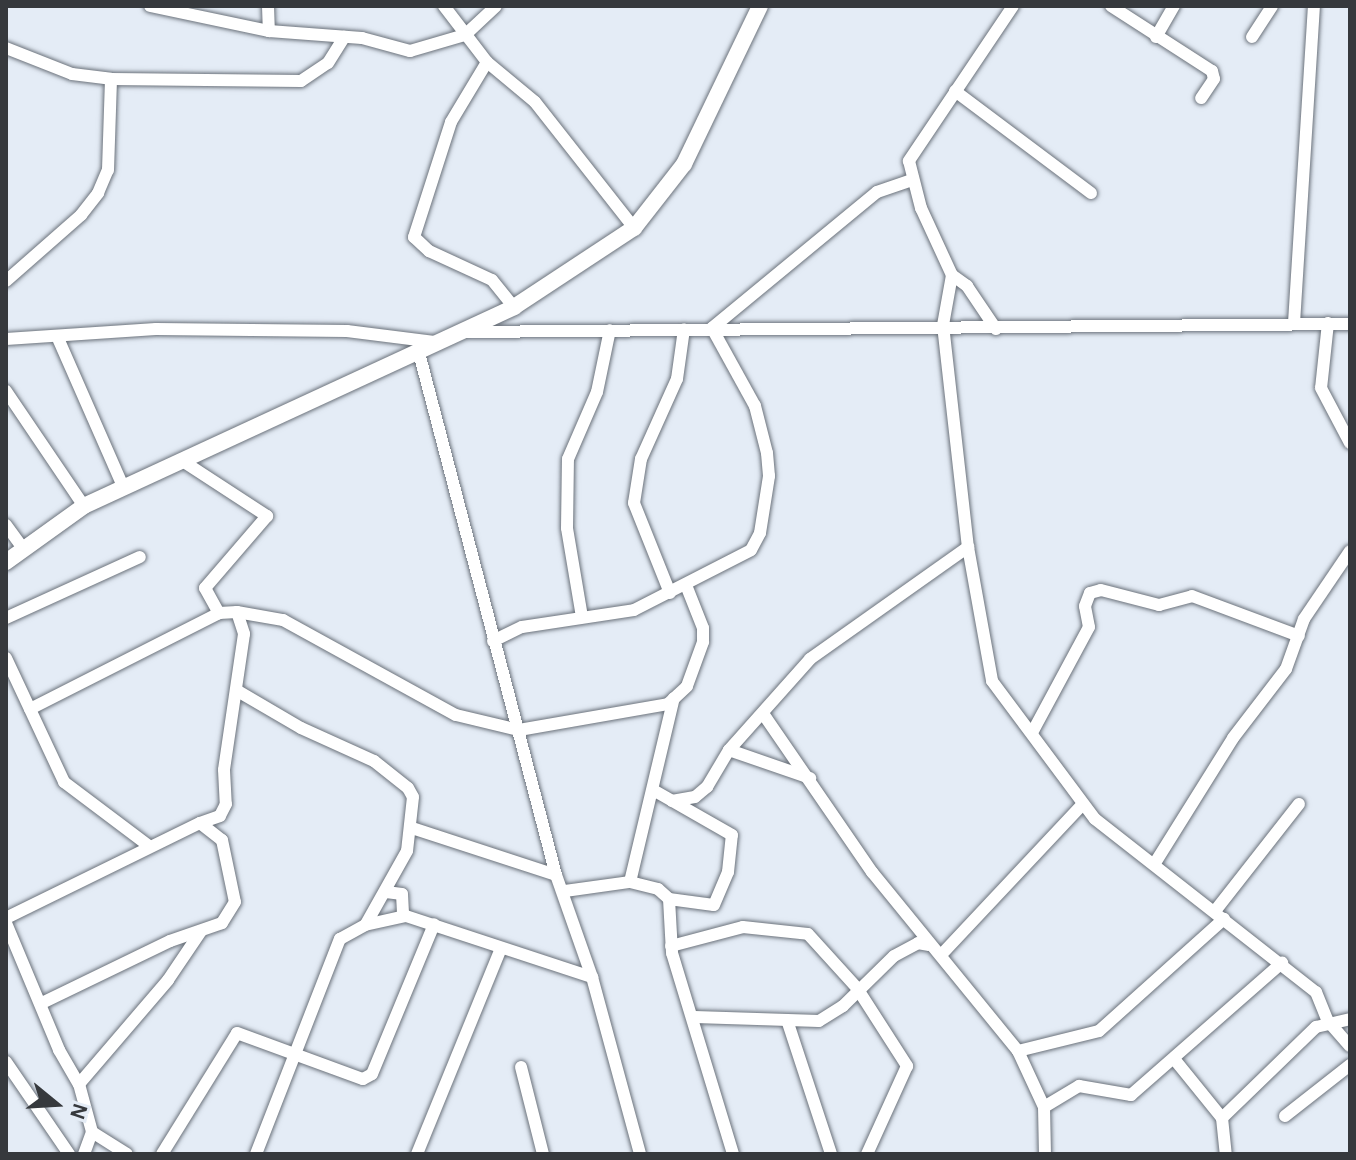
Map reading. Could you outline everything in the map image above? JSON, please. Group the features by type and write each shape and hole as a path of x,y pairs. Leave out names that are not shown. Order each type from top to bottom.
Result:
{"street":[{"path":"150,6 269,31 344,37 410,51 465,35 496,6"},
{"path":"268,6 269,31"},
{"path":"444,6 487,62 535,102 634,228"},
{"path":"996,329 967,286 952,275 912,180 914,149 1013,6"},
{"path":"1111,6 1212,71 1214,79 1201,98"},
{"path":"1156,37 1174,6"},
{"path":"1252,37 1272,6"},
{"path":"1294,323 1314,6"},
{"path":"6,562 22,547 84,506 123,486 514,307 634,228 684,164 756,7"},
{"path":"6,48 72,74 111,79 301,81 328,63 344,37"},
{"path":"487,62 451,122 414,237 429,251 492,280 514,307"},
{"path":"6,281 81,215 98,193 108,170 111,79"},
{"path":"955,91 1091,193"},
{"path":"712,328 877,192 912,180"},
{"path":"952,275 943,325 968,547 992,681 1033,731 1082,805 1316,992 1328,1021 1350,1046"},
{"path":"1328,323 1321,388 1350,443"},
{"path":"460,333 943,325 996,329 1350,324"},
{"path":"493,641 522,627 634,610 751,550 760,533 769,476 755,406 712,328"},
{"path":"6,339 156,329 347,331 434,342"},
{"path":"670,593 636,518 634,503 641,459 677,379 684,329"},
{"path":"582,617 567,528 568,459 597,392 610,330"},
{"path":"57,336 123,486"},
{"path":"418,349 556,875 565,891 592,977 640,1154"},
{"path":"6,391 84,506"},
{"path":"181,460 267,516 267,521 205,588 219,613"},
{"path":"6,525 22,547"},
{"path":"672,801 701,793 729,750 764,715 810,659 968,547"},
{"path":"1155,863 1233,738 1286,669 1304,619 1350,551"},
{"path":"6,618 140,557"},
{"path":"30,709 219,613 237,612 283,620 456,715 519,730 668,704 687,686 703,642 703,628 686,585"},
{"path":"1033,731 1089,627 1085,606 1090,593 1101,590 1159,605 1192,596 1299,636"},
{"path":"84,1154 92,1132 79,1084 6,924 149,846 220,816 226,804 224,770 244,634 237,612"},
{"path":"6,658 64,782 149,846"},
{"path":"236,690 401,780 413,797 412,828 386,892 365,925"},
{"path":"630,882 655,791 674,698"},
{"path":"764,715 810,778 831,817 928,945 941,955 1018,1051 1044,1107 1045,1154"},
{"path":"729,750 810,778"},
{"path":"565,891 630,882 658,889 669,899 714,905 735,843 726,830 655,791"},
{"path":"1018,1051 1099,1031 1220,915 1299,804"},
{"path":"941,955 1082,805"},
{"path":"42,1003 222,923 235,902 222,840 200,823"},
{"path":"412,828 556,875"},
{"path":"386,892 402,894 403,916"},
{"path":"669,899 671,946 695,1017 733,1154"},
{"path":"256,1154 340,939 365,925 403,916 592,977"},
{"path":"162,1154 237,1033 292,1056 363,1079 372,1074 434,924"},
{"path":"671,946 725,929 801,930 857,988 907,1066 867,1154"},
{"path":"79,1084 181,963 201,931"},
{"path":"695,1017 788,1023 832,1015 857,988 908,947 928,945"},
{"path":"417,1154 501,948"},
{"path":"1044,1107 1079,1086 1131,1095 1175,1060 1282,963"},
{"path":"1222,1118 1316,1027 1328,1021 1350,1019"},
{"path":"788,1023 831,1154"},
{"path":"1175,1060 1222,1118 1226,1154"},
{"path":"6,1062 69,1154"},
{"path":"1285,1116 1350,1065"},
{"path":"521,1067 543,1154"},
{"path":"92,1132 127,1154"}]}
